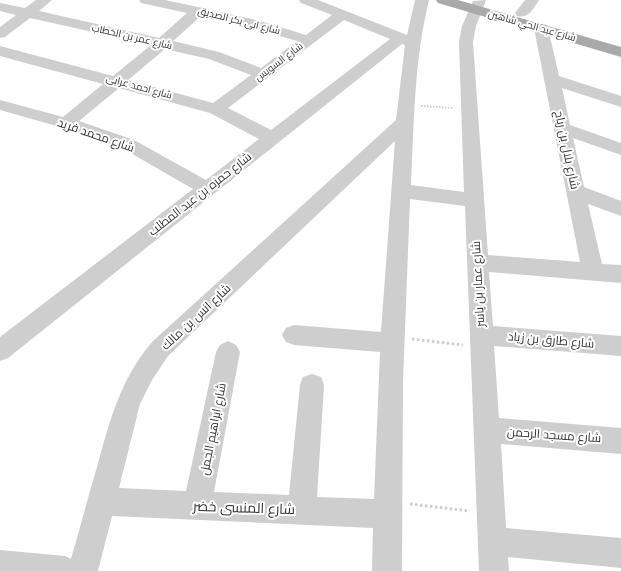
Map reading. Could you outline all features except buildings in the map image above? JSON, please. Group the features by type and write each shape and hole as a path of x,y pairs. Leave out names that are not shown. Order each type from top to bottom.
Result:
{"main road":[{"name":"شارع عبد الحي شاهين","path":"443,0 478,3 522,13 621,42"},
{"name":"شارع عبد الحي شاهين","path":"478,3 541,28 621,52"}],"street":[{"path":"0,34 25,7 45,0"},
{"name":"شارع ابى بكر الصديق","path":"146,0 255,24 308,40"},
{"path":"306,0 406,40"},
{"path":"387,571 387,508 392,340 406,114 406,40 422,0"},
{"path":"522,13 532,0"},
{"name":"شارع عمار بن ياسر","path":"478,3 467,30 466,42 473,200 494,571"},
{"name":"شارع عمر بن الخطاب","path":"3,11 25,7 214,55 263,74"},
{"path":"66,123 163,43 198,11"},
{"name":"شارع السويس","path":"216,108 342,15"},
{"name":"شارع بلال بن رباح","path":"541,28 593,272"},
{"name":"شارع حمزه بن عبد المطلب","path":"0,351 272,138 406,40"},
{"name":"شارع احمد عرابى","path":"0,51 216,108 272,138"},
{"path":"552,79 621,102"},
{"name":"شارع محمد فريد","path":"0,105 66,123 128,144 207,189"},
{"name":"شارع انس بن مالك","path":"83,571 124,414 132,390 144,368 156,354 406,114"},
{"path":"562,128 621,149"},
{"path":"576,190 621,209"},
{"path":"401,191 473,200"},
{"path":"477,263 621,274"},
{"path":"294,336 392,340"},
{"name":"شارع طارق بن زياد","path":"481,341 621,346"},
{"name":"شارع ابراهيم الجمل","path":"197,506 228,352"},
{"path":"302,510 312,385"},
{"name":"شارع مسجد الرحمن","path":"487,430 621,441"},
{"name":"شارع المنسى خضر","path":"101,501 302,510 387,508"},
{"path":"492,541 621,553"},
{"path":"0,565 46,570"}],"path":[{"path":"406,114 469,109"},
{"path":"392,340 481,341"},
{"path":"387,508 490,513"}]}
